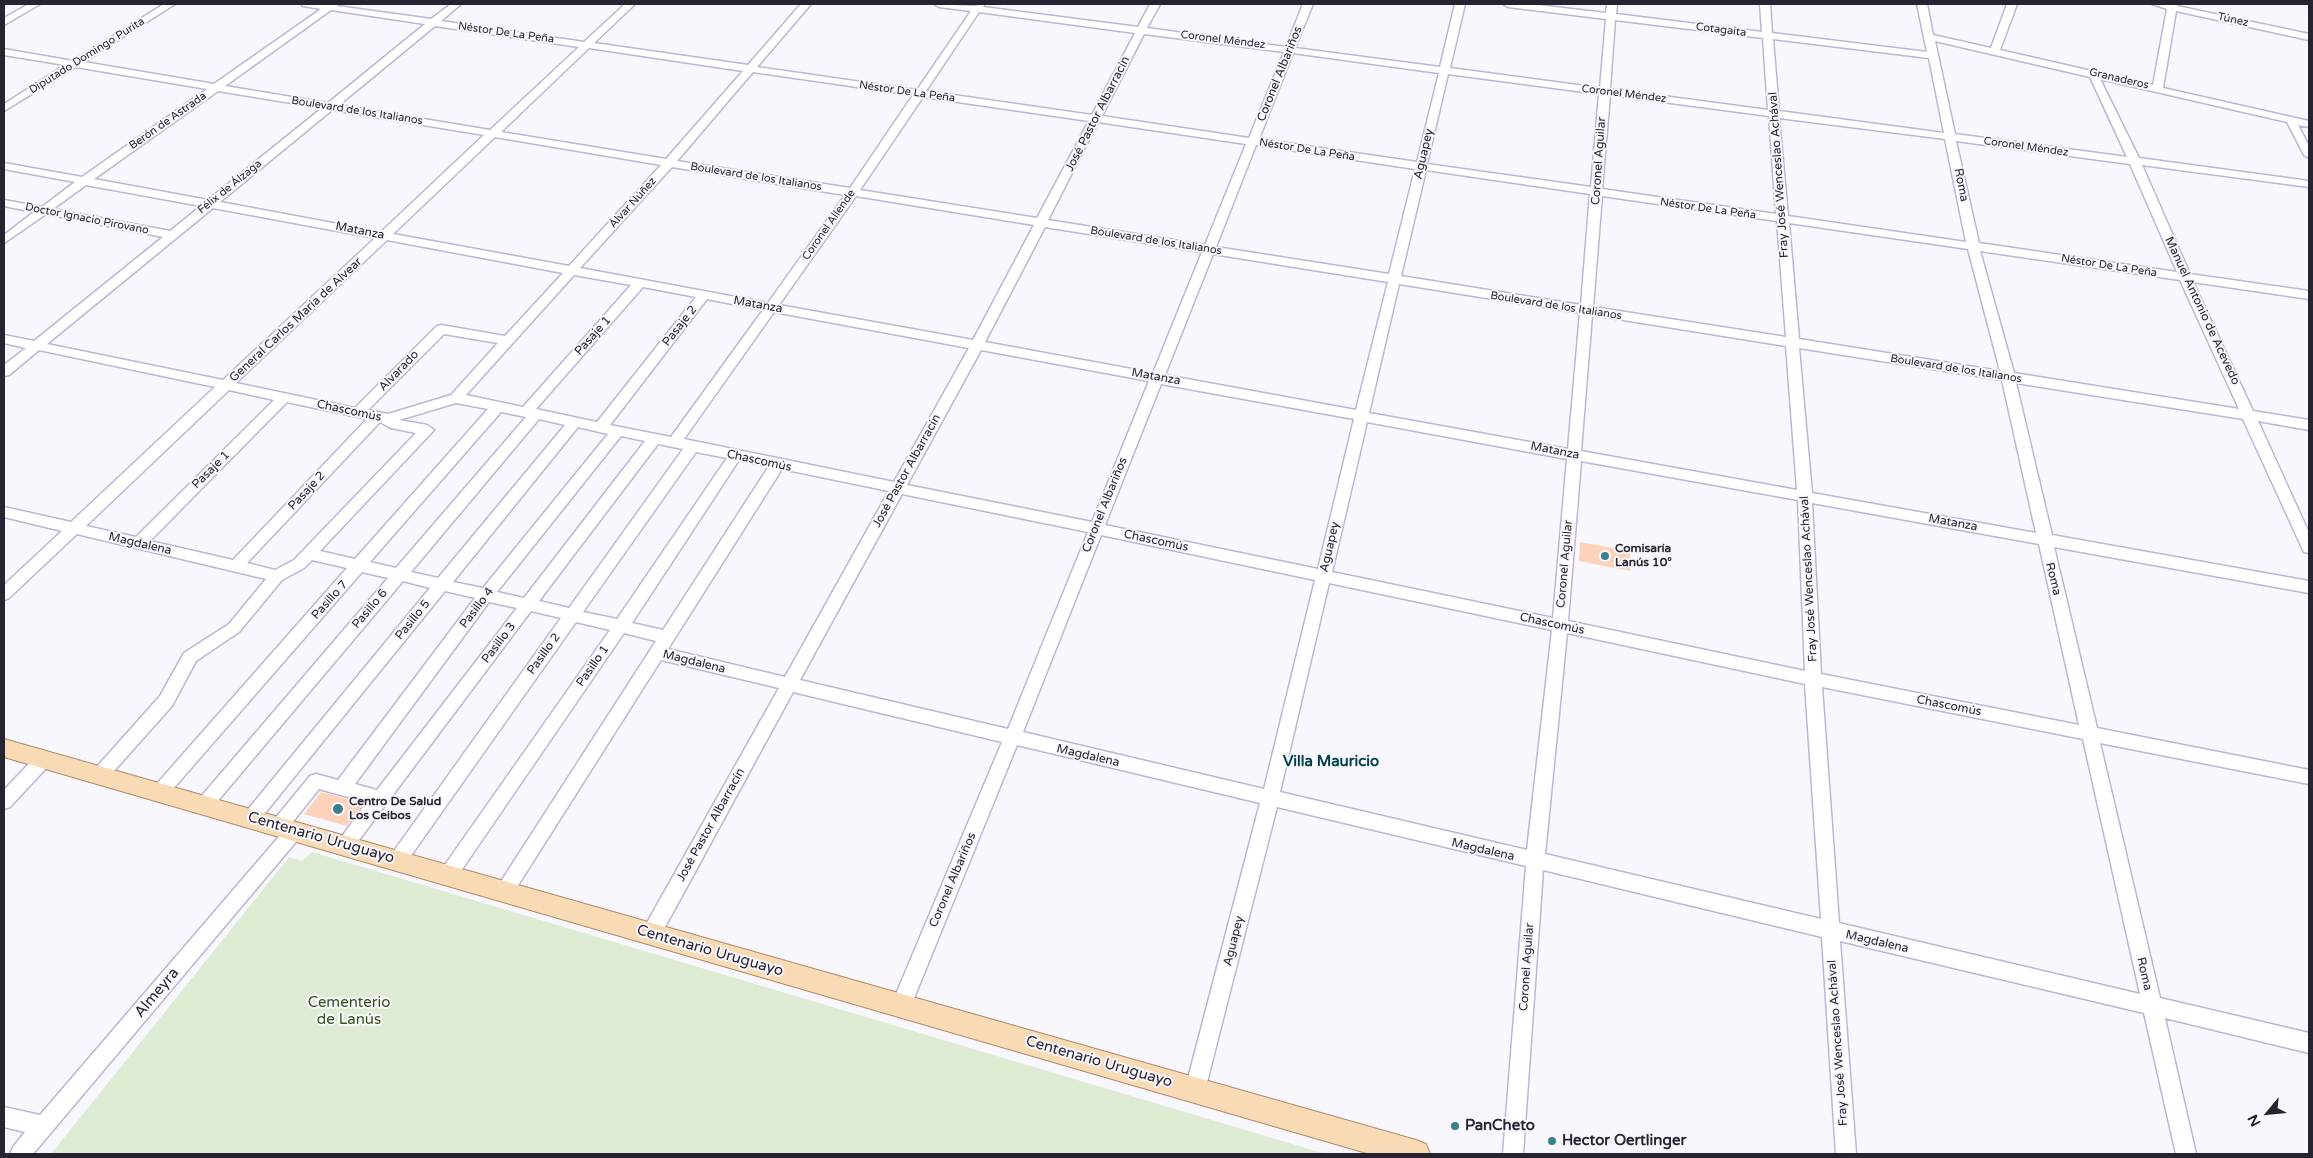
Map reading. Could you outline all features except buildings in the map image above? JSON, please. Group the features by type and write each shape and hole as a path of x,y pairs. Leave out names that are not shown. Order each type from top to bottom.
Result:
{"main road":[{"name":"Centenario Uruguayo","path":"4,748 205,804 344,846 1416,1154"}],"street":[{"path":"4,22 35,4"},
{"name":"Diputado Domingo Purita","path":"4,108 170,4"},
{"name":"Néstor De La Peña","path":"306,4 332,6 919,94 2309,295"},
{"name":"Félix de Álzaga","path":"4,372 456,4"},
{"name":"General Carlos María de Alvear","path":"4,594 630,4"},
{"name":"Álvar Núñez","path":"456,398 669,162 806,4"},
{"name":"Coronel Méndez","path":"939,4 978,6 1444,71 2309,184"},
{"name":"José Pastor Albarracín","path":"651,934 977,345 1155,4"},
{"name":"Coronel Albariños","path":"901,1006 1012,738 1308,4"},
{"name":"Aguapey","path":"1196,1090 1270,799 1460,4"},
{"name":"Cotagaita","path":"1508,4 1933,56"},
{"name":"Coronel Aguilar","path":"1513,1154 1536,862 1560,626 1612,4"},
{"name":"Fray José Wenceslao Achával","path":"1765,4 1805,496 1813,679 1846,1154"},
{"name":"Roma","path":"1922,4 1973,245 2008,377 2186,1154"},
{"path":"1995,51 2012,4"},
{"name":"Túnez","path":"2157,4 2173,5 2309,37"},
{"path":"2158,88 2173,5"},
{"name":"Berón de Astrada","path":"4,240 214,88 332,6"},
{"name":"Coronel Allende","path":"674,443 853,192 978,6"},
{"name":"Granaderos","path":"1929,37 2309,124"},
{"name":"Boulevard de los Italianos","path":"4,52 1208,250 2309,425"},
{"name":"Manuel Antonio de Acevedo","path":"2095,74 2095,79 2136,162 2185,277 2309,548"},
{"path":"2292,120 2293,127 2309,155"},
{"name":"Matanza","path":"4,166 1362,414 1574,455 2309,587"},
{"name":"Doctor Ignacio Pirovano","path":"4,203 171,236"},
{"name":"Pasaje 1","path":"531,413 640,283"},
{"name":"Pasaje 2","path":"600,428 704,295"},
{"name":"Alvarado","path":"358,413 441,329 510,340"},
{"name":"Chascomús","path":"4,339 383,418 456,398 777,465 1096,528 1813,679 2309,777"},
{"name":"Pasaje 1","path":"139,543 283,398"},
{"name":"Pasillo 7","path":"160,792 360,566 498,406"},
{"name":"Pasillo 6","path":"205,804 531,413"},
{"path":"100,774 166,701 190,657 234,628 277,576 299,564 427,430 396,425 383,418"},
{"name":"Pasaje 2","path":"236,566 383,418"},
{"name":"Pasillo 5","path":"251,818 574,423"},
{"name":"Pasillo 4","path":"342,788 486,595 617,432"},
{"name":"Pasillo 3","path":"344,846 654,439"},
{"name":"Pasillo 2","path":"397,861 692,447"},
{"name":"Pasillo 1","path":"448,875 621,626 735,456"},
{"path":"504,892 777,465"},
{"name":"Magdalena","path":"4,512 277,576"},
{"name":"Magdalena","path":"308,554 667,637"},
{"name":"Magdalena","path":"656,653 788,686 1830,932 2309,1043"},
{"path":"4,802 44,759"},
{"name":"Almeyra","path":"20,1154 287,829 316,781 342,788"},
{"path":"342,788 380,798"},
{"path":"4,1117 43,1126"}],"green space":[{"name":"Cementerio de Lanús","path":"312,852 1326,1154 51,1154 289,857 302,861"}],"place":[{"name":"Comisaría Lanús 10°","path":"1605,556"},
{"name":"Centro De Salud Los Ceibos","path":"338,809"},
{"name":"PanCheto","path":"1455,1126"},
{"name":"Hector Oertlinger","path":"1552,1141"}],"district":[{"name":"Villa Mauricio","path":"1331,762"}]}
